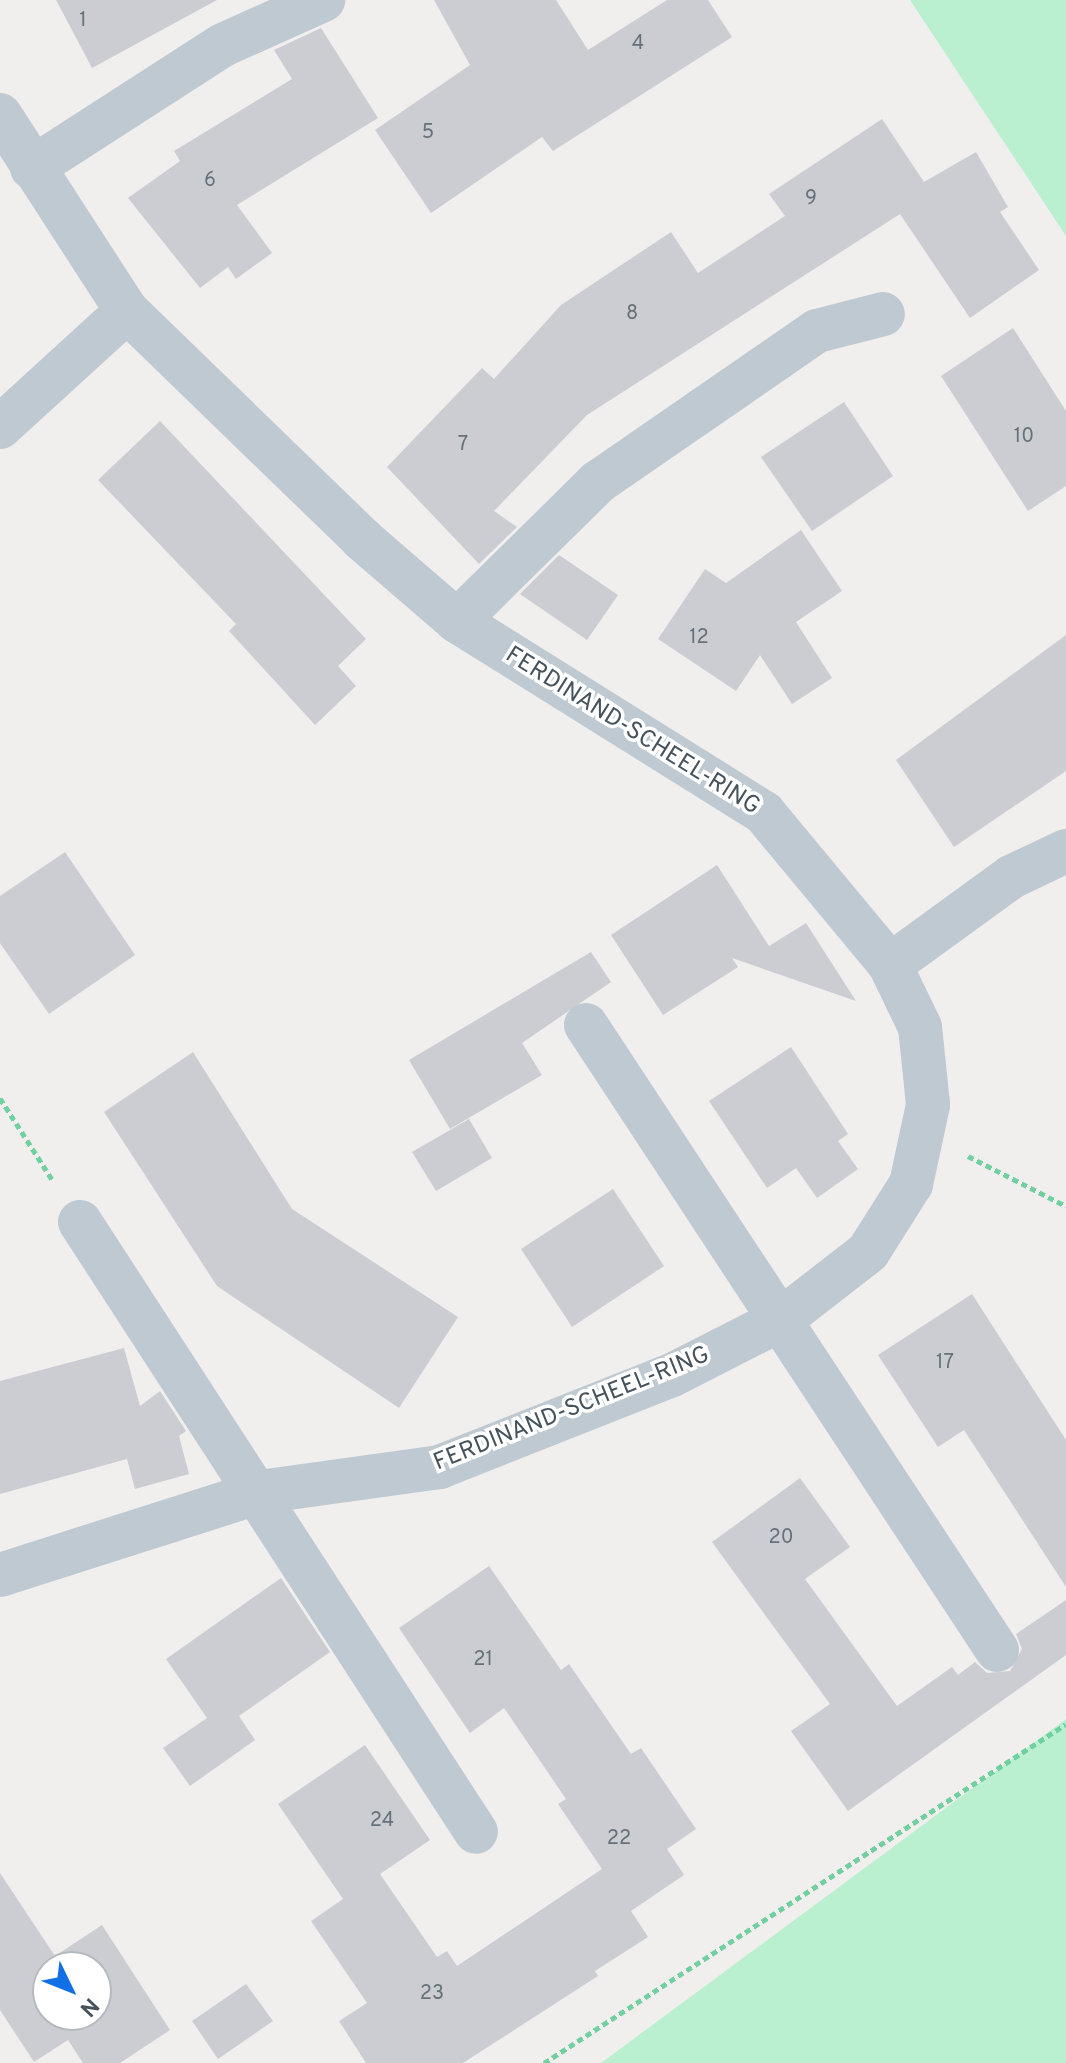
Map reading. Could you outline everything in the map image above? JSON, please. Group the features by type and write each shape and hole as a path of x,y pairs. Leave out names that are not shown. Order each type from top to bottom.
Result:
{"street":[{"path":"32,168 223,45 323,0"},
{"name":"FERDINAND-SCHEEL-RING","path":"0,115 127,311 457,621 764,813 890,965 920,1027 928,1105 911,1184 868,1252 782,1319 672,1375 440,1467 260,1492 0,1575"},
{"path":"0,427 127,311"},
{"path":"457,621 598,482 817,331 883,314"},
{"path":"890,965 1011,877 1066,851"},
{"path":"586,1025 997,1650"},
{"path":"80,1222 260,1492 476,1832"}],"path":[{"path":"0,1098 80,1222"},
{"path":"920,1143 988,1161 1066,1206"},
{"path":"544,2063 1066,1724"}],"green space":[{"path":"910,0 1066,0 1066,236"},
{"path":"1066,1719 1066,2063 601,2063"}],"building":[{"path":"56,0 217,0 92,68"},
{"path":"434,0 556,0 588,50 667,0 708,0 732,37 553,151 542,137 431,213 375,130 470,65"},
{"path":"321,28 378,118 237,205 272,253 236,279 228,267 200,288 128,198 180,161 174,151 292,79 274,50"},
{"path":"882,119 924,182 976,152 1008,207 1000,212 1039,270 970,318 900,214 587,415 494,511 517,527 479,564 387,467 482,368 494,379 561,305 671,232 698,273 785,216 769,194"},
{"path":"1013,328 1066,411 1066,486 1028,511 941,376"},
{"path":"844,402 893,476 812,531 761,457"},
{"path":"160,421 366,639 338,666 356,686 315,725 229,631 236,624 98,480"},
{"path":"801,530 842,591 796,622 832,678 792,704 760,655 736,691 658,639 705,569 726,583"},
{"path":"559,555 618,595 587,640 520,594"},
{"path":"1066,635 1066,771 954,847 896,760"},
{"path":"65,852 135,955 49,1014 0,943 0,896"},
{"path":"717,865 769,946 806,923 856,1001 732,958 738,967 663,1015 611,935"},
{"path":"591,952 611,982 522,1043 542,1075 450,1129 409,1060"},
{"path":"791,1047 848,1134 838,1141 858,1169 817,1198 796,1168 767,1188 709,1101"},
{"path":"193,1052 292,1209 458,1317 399,1408 217,1286 104,1112"},
{"path":"469,1119 492,1158 436,1191 412,1152"},
{"path":"613,1189 664,1266 572,1327 521,1249"},
{"path":"972,1294 1066,1440 1066,1587 964,1430 938,1447 878,1355"},
{"path":"124,1348 140,1406 160,1391 186,1431 179,1436 189,1474 135,1489 127,1459 0,1494 0,1381"},
{"path":"800,1478 850,1547 805,1579 897,1706 952,1667 958,1675 975,1662 987,1673 1010,1671 1022,1649 1016,1634 1066,1600 1066,1655 848,1811 791,1731 830,1704 712,1542"},
{"path":"489,1566 561,1670 569,1664 631,1754 641,1748 696,1829 667,1849 684,1875 631,1911 648,1937 595,1971 598,1976 463,2063 366,2063 339,2021 367,2003 311,1921 343,1899 278,1804 365,1745 430,1840 380,1874 437,1957 447,1951 457,1966 602,1869 558,1804 566,1799 504,1708 470,1733 399,1628"},
{"path":"281,1578 330,1652 239,1716 255,1740 190,1786 163,1748 207,1718 166,1659"},
{"path":"0,1873 52,1951 32,1951 32,2031 112,2031 112,1951 63,1951 102,1925 170,2030 120,2063 83,2063 68,2040 34,2062 0,2010"},
{"path":"246,1984 273,2021 218,2059 192,2021"}]}
